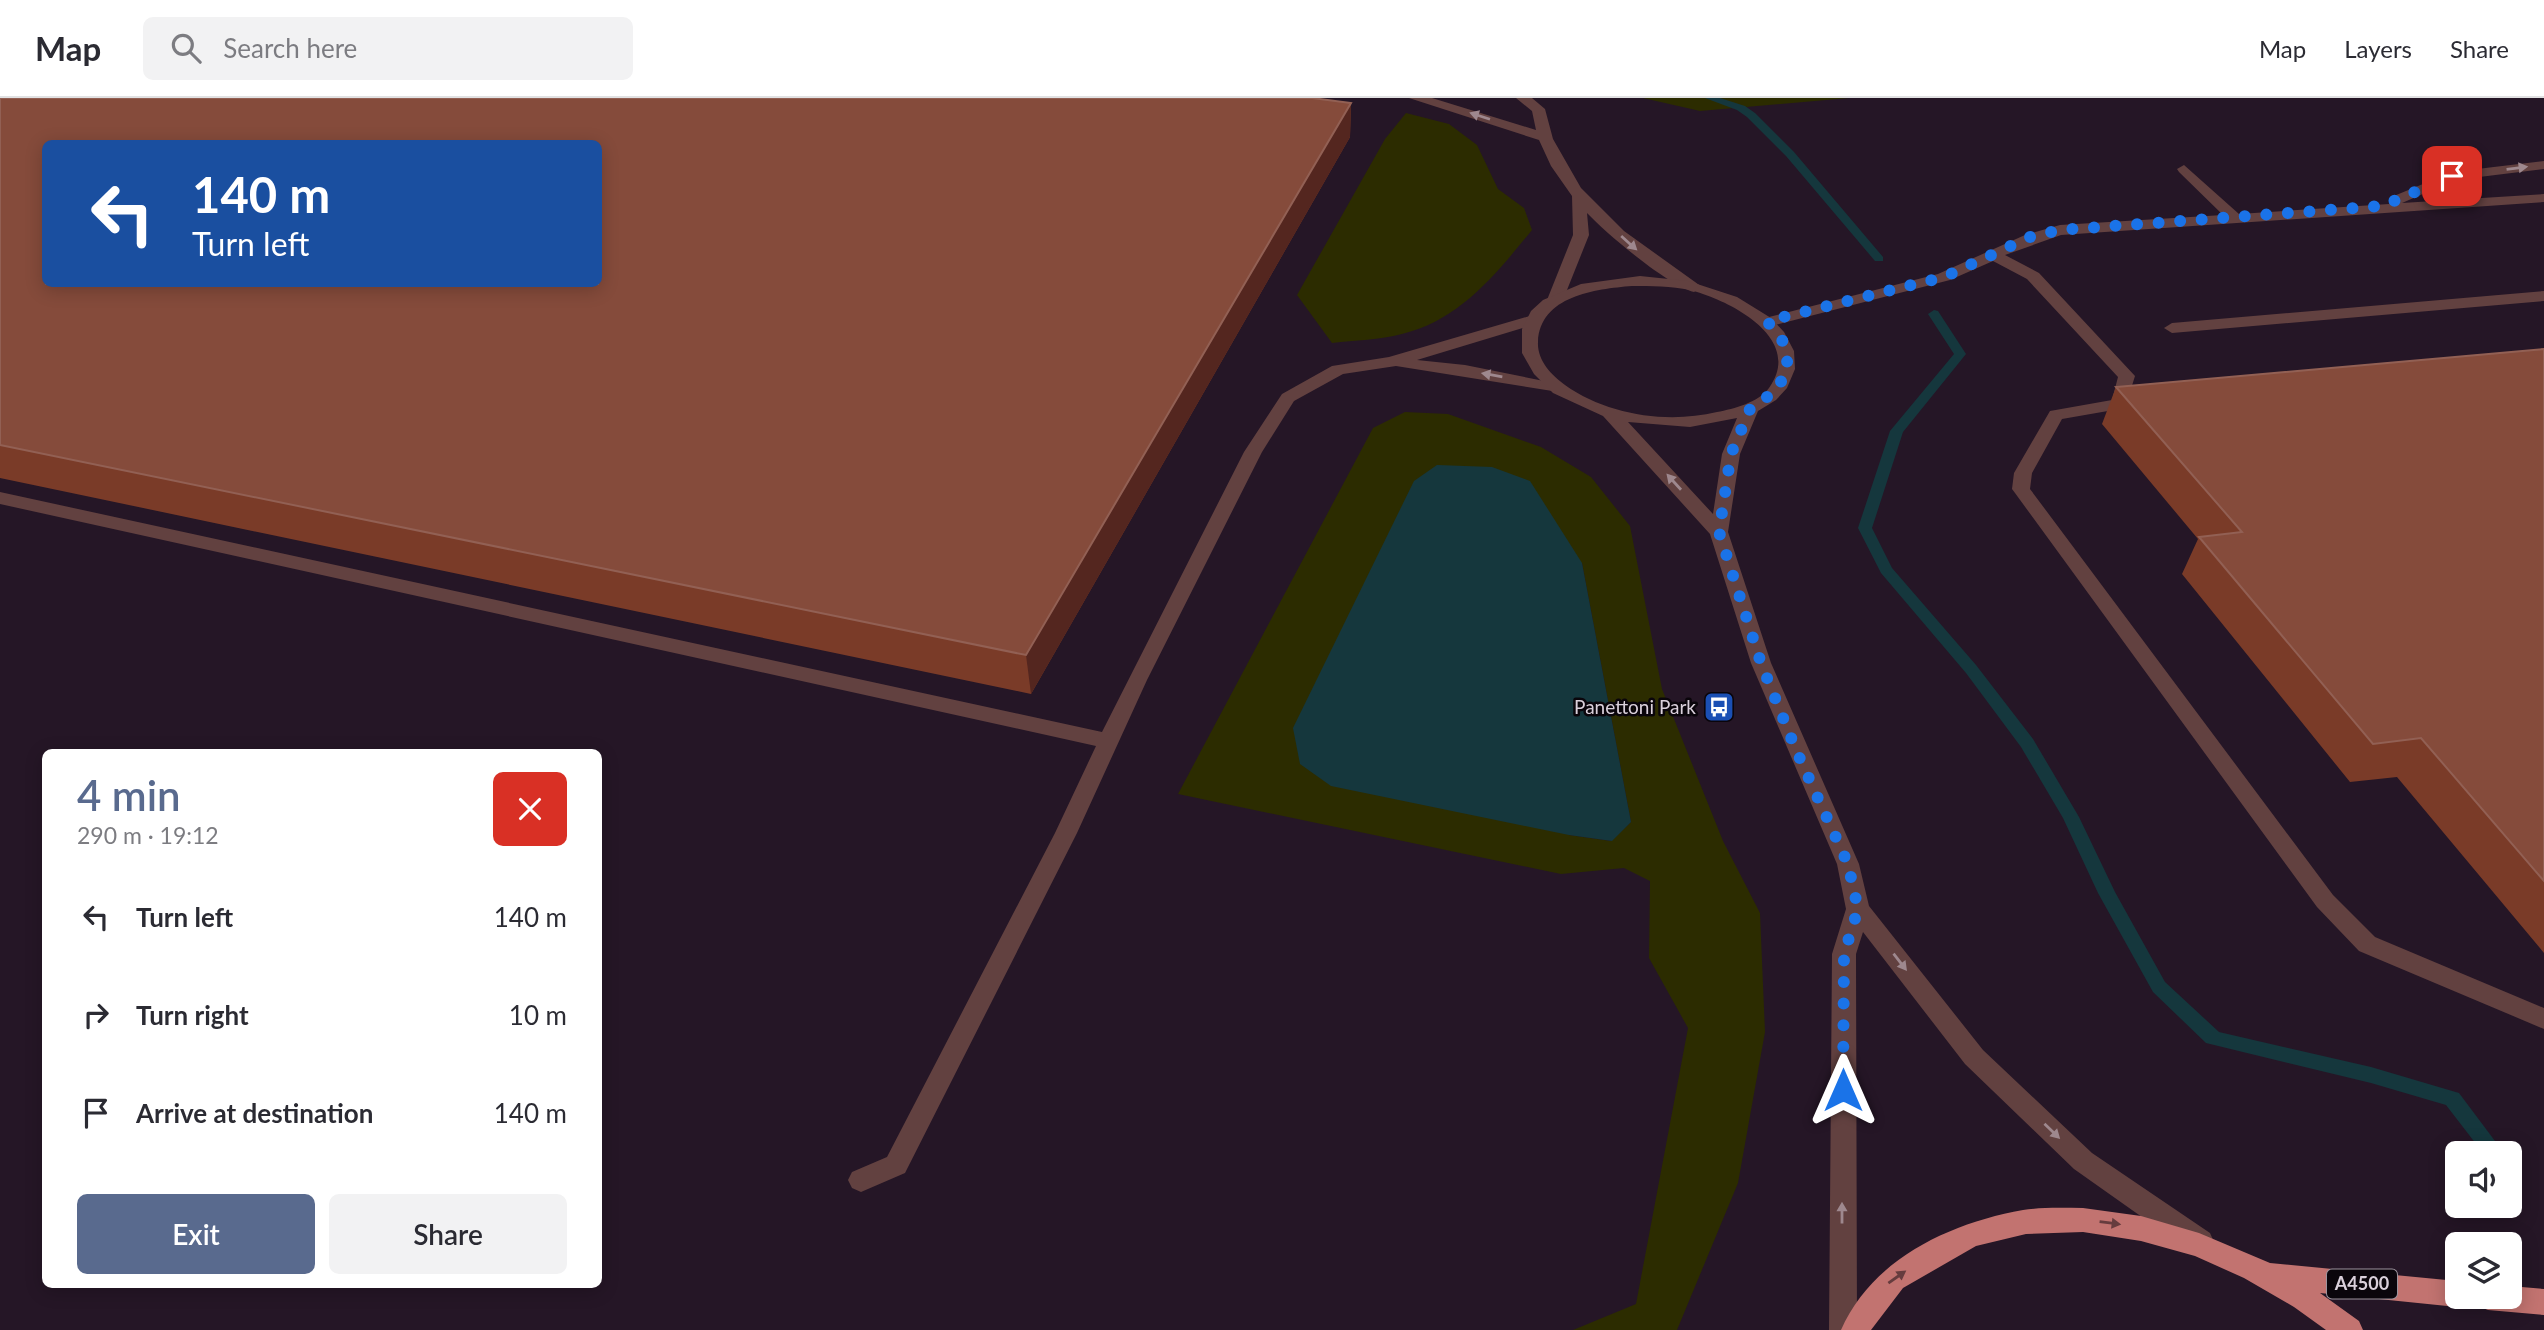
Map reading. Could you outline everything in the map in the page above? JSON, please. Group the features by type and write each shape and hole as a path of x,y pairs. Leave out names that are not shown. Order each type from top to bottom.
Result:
{"highway":[{"path":"1855,1330 1886,1284 1949,1241 2026,1220 2113,1222 2206,1246 2268,1275 2350,1330"},
{"name":"A4500","path":"2268,1275 2445,1293"},
{"path":"2522,1300 2544,1302"}],"street":[{"path":"1416,98 1475,113 1543,137"},
{"path":"1524,98 1538,109 1543,137 1579,196 1639,252 1694,287"},
{"path":"2382,206 2452,176 2544,165"},
{"path":"2185,169 2234,217"},
{"path":"1555,300 1581,235 1579,196"},
{"path":"1767,321 1944,277 2030,237 2060,230 2382,206 2544,198"},
{"path":"1994,255 2033,276 2127,376 2119,404 2056,415 2022,472 2021,489 2325,901 2367,944 2544,1019"},
{"path":"862,1180 895,1165 1066,832 1107,741 1253,452 1288,398 1338,370 1391,362 1533,320 1555,300 1577,290 1632,281 1694,287 1733,300 1767,321 1784,343 1788,367 1777,390 1750,409 1719,418 1683,422 1645,420 1608,411 1559,389 1465,370 1391,362"},
{"path":"2172,328 2544,296"},
{"path":"1533,320 1528,337 1530,355 1541,372 1559,389"},
{"path":"1719,532 1731,454 1750,409"},
{"path":"1608,411 1719,532 1761,663 1796,750 1848,864 1858,909 1974,1056 2083,1161 2206,1246"},
{"path":"0,498 1107,741"},
{"path":"1843,1330 1844,954 1858,909"}],"shaded area":[{"path":"1643,98 1849,98 1700,111"},
{"path":"1406,113 1449,124 1477,145 1498,189 1524,208 1532,230 1490,279 1459,307 1442,318 1394,336 1332,343 1297,295 1385,139"},
{"path":"1405,412 1448,414 1541,447 1591,477 1630,526 1662,689 1723,841 1760,913 1765,1032 1738,1183 1677,1330 1573,1330 1636,1304 1688,1028 1649,958 1650,881 1624,868 1561,874 1178,794 1373,428","holes":["1582,563 1631,822 1611,841 1569,835"]},
{"path":"1437,465 1492,467 1530,481 1582,563 1631,822 1612,841 1569,835 1331,786 1300,764 1293,728 1414,481"}],"building":[{"path":"0,98 1312,98 1351,103 1026,655 0,445"},
{"path":"2544,349 2544,881 2421,738 2373,744 2199,537 2242,532 2116,387"}],"waterway":[{"path":"1710,98 1741,108 1751,115 1790,154 1879,259"},
{"path":"1934,314 1960,354 1897,431 1865,528 1886,570 1971,669 2027,743 2071,817 2107,893 2159,987 2213,1038 2371,1075 2452,1099 2485,1141"}],"place":[{"name":"Panettoni Park","path":"1719,707"}],"route":[{"path":"1843,1090 1844,954 1858,909 1848,864 1796,750 1761,663 1719,532 1731,454 1750,409 1777,390 1788,367 1784,343 1767,321 1944,277 2030,237 2060,230 2382,206 2452,176"}]}
